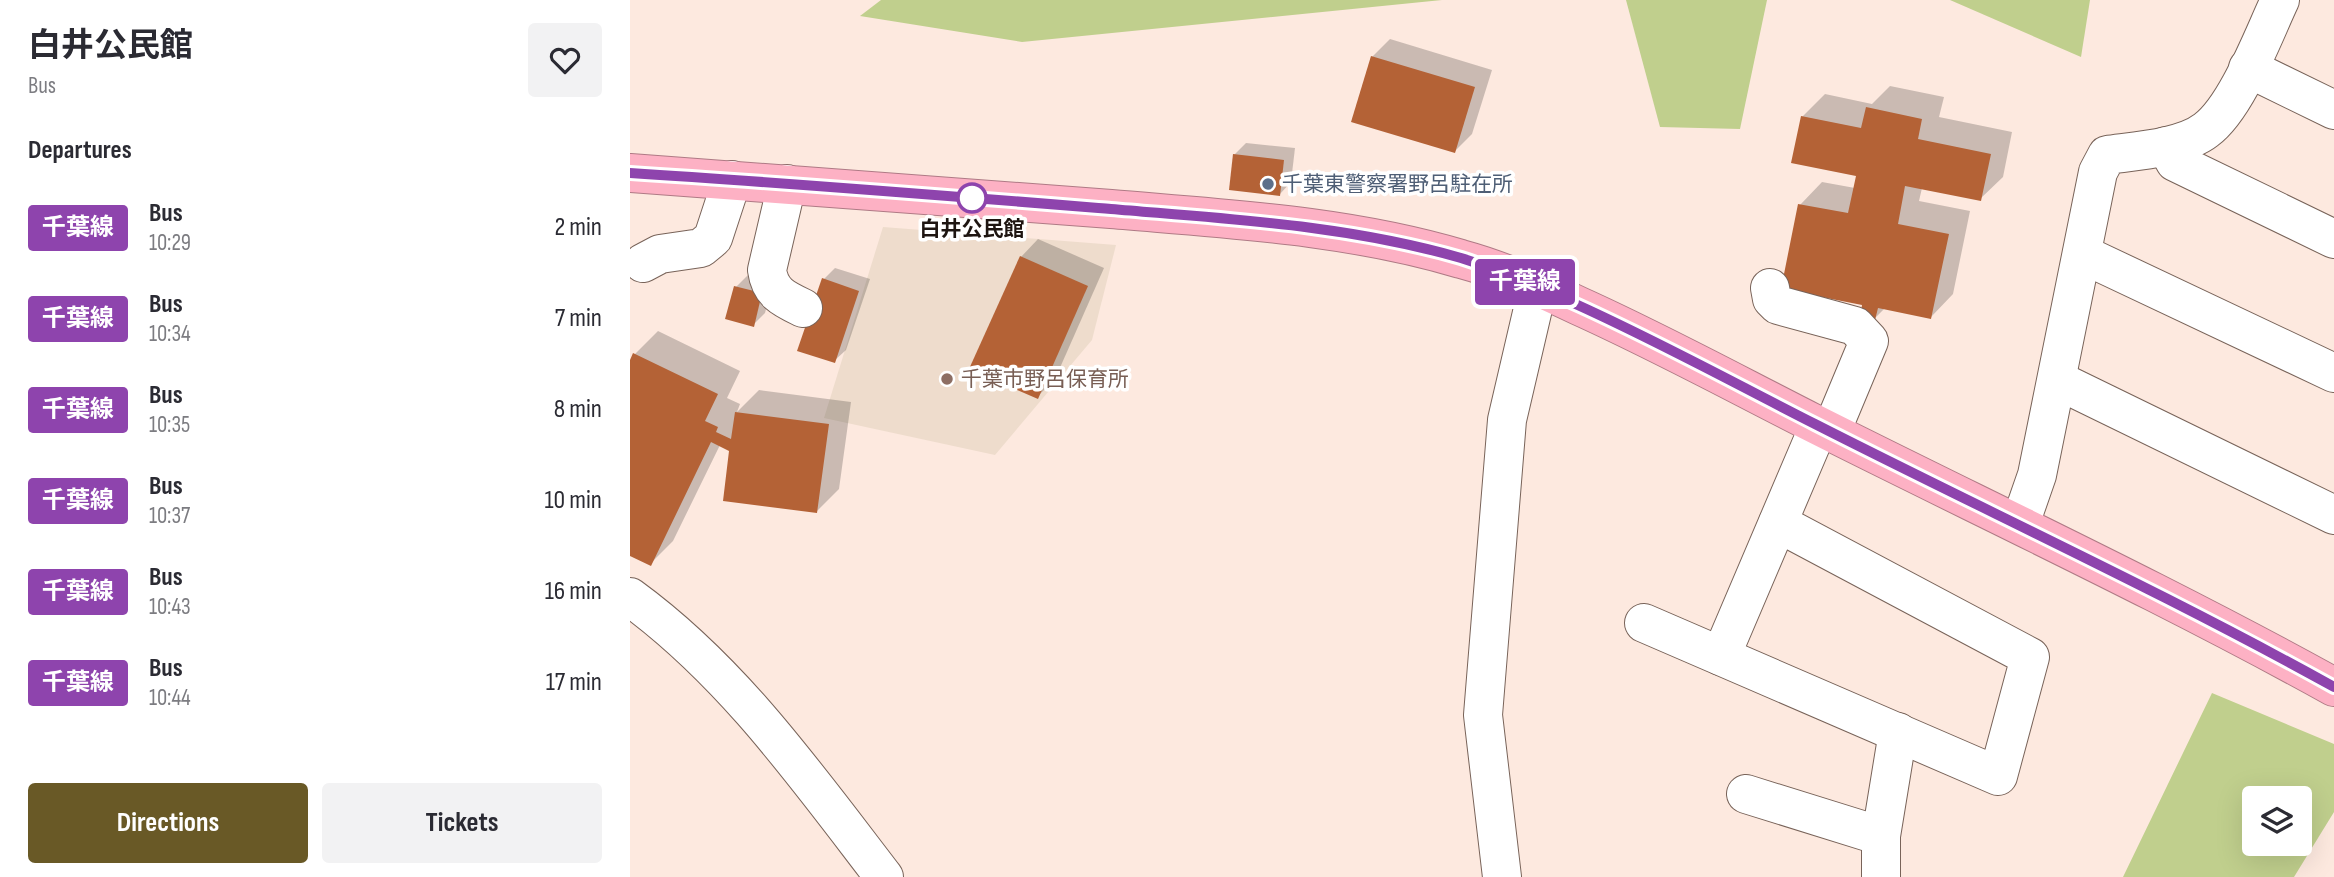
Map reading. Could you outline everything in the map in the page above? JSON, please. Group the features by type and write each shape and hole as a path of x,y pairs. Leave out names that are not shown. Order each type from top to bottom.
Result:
{"highway":[{"path":"630,173 1191,216 1318,229 1385,239 1464,259 1538,287 1628,327 1825,429 2020,524 2334,687"}],"street":[{"path":"2020,524 2037,475 2098,172 2107,155 2166,146 2205,132 2224,113 2280,0"},
{"path":"2248,68 2334,110"},
{"path":"2166,146 2175,162 2334,239"},
{"path":"643,263 660,254 701,248 713,238 732,180"},
{"path":"787,184 767,270 768,281 777,295 803,308"},
{"path":"2082,254 2334,373"},
{"path":"1502,877 1483,715 1507,420 1538,287"},
{"path":"1721,656 1778,523 1868,341 1855,326 1778,306 1772,299 1770,288"},
{"path":"2057,380 2334,515"},
{"path":"1644,623 1998,776 2030,657 1778,523"},
{"path":"630,597 714,668 774,736 884,877"},
{"path":"1881,877 1881,836 1898,732"},
{"path":"1746,793 1881,836"}],"shaded area":[{"name":"千葉市野呂保育所","path":"883,227 1116,245 1092,340 995,455 824,418"}],"green space":[{"path":"881,0 1442,0 1022,42 860,16"},
{"path":"1626,0 1767,0 1740,129 1660,127"},
{"path":"1950,0 2090,0 2081,57"},
{"path":"2212,693 2334,744 2334,812 2312,848 2312,786 2242,786 2242,856 2307,856 2294,877 2123,877"}],"building":[{"path":"1371,56 1475,87 1455,153 1351,122"},
{"path":"1866,107 1922,119 1918,139 1991,154 1981,201 1905,186 1898,224 1949,234 1931,319 1878,308 1875,320 1860,318 1862,305 1781,289 1798,204 1848,213 1856,176 1791,163 1801,116 1861,128"},
{"path":"1233,154 1284,160 1280,196 1229,190"},
{"path":"1020,256 1088,286 1038,399 969,369"},
{"path":"822,278 859,291 835,363 797,351"},
{"path":"734,286 762,293 754,327 725,319"},
{"path":"633,353 718,394 705,421 718,427 716,432 731,439 735,412 829,424 817,513 723,501 729,451 711,442 651,566 630,556 630,360"}],"bus line":[{"name":"千葉線","path":"630,173 920,193 1245,220 1385,239 1464,259 1538,287 1628,327 1819,426 2020,524 2334,687"}],"place":[{"name":"千葉東警察署野呂駐在所","path":"1268,184"},
{"name":"白井公民館","path":"972,198"},
{"name":"千葉市野呂保育所","path":"947,379"}]}
